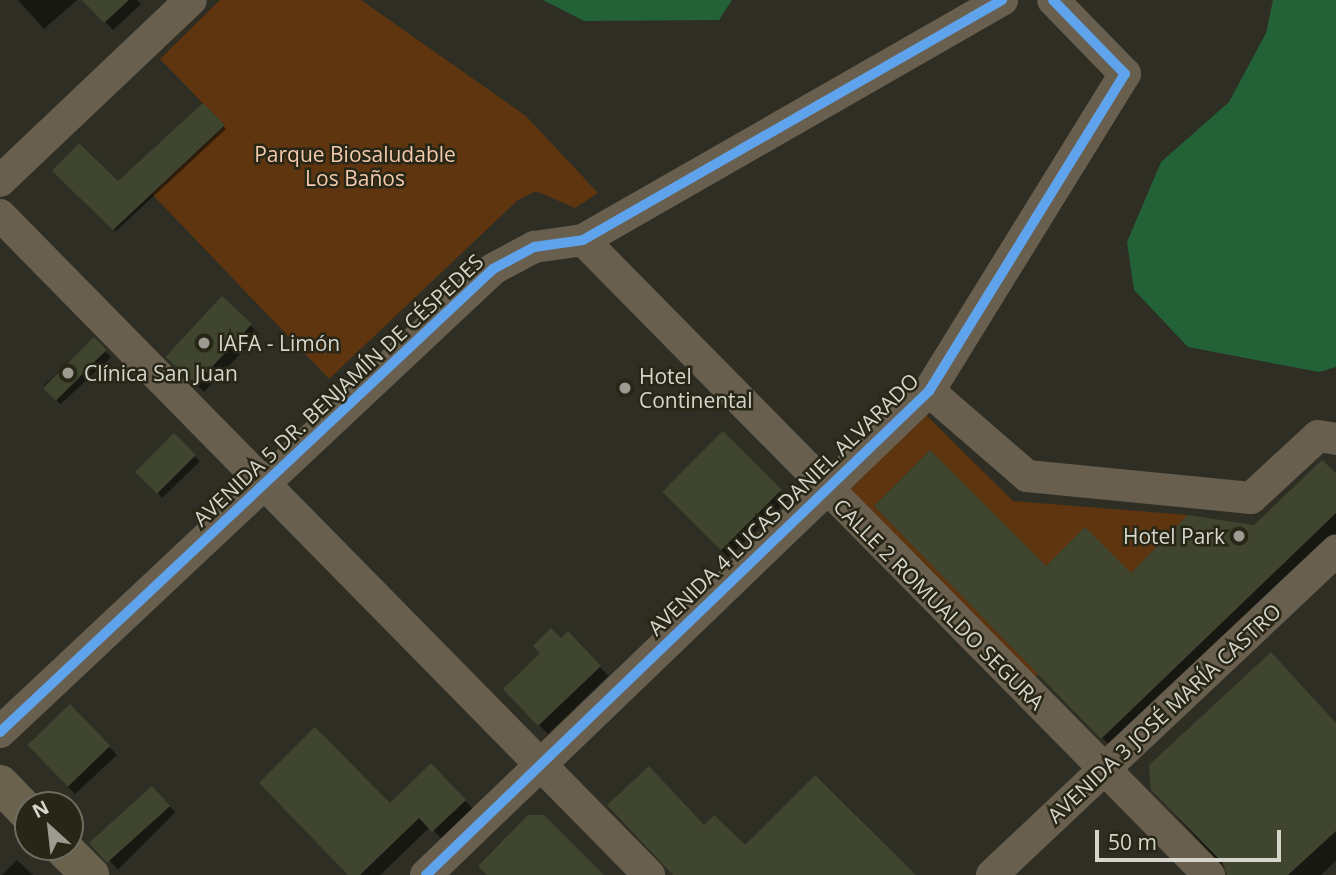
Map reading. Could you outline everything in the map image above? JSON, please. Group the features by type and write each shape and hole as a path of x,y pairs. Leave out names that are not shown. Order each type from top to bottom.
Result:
{"main road":[{"path":"0,784 14,798"},
{"path":"76,861 90,875"}],"street":[{"path":"0,181 191,0"},
{"name":"AVENIDA 5 DR. BENJAMÍN DE CÉSPEDES","path":"0,732 493,269 534,247 583,240 1002,0"},
{"name":"AVENIDA 4 LUCAS DANIEL ALVARADO","path":"426,875 929,391 1125,74 1053,0"},
{"path":"0,215 266,481 649,875"},
{"name":"CALLE 2 ROMUALDO SEGURA","path":"583,240 827,492 1209,875"},
{"path":"929,391 1027,476 1251,498 1318,436 1336,439"},
{"name":"AVENIDA 3 JOSÉ MARÍA CASTRO","path":"992,875 1336,551"}],"green space":[{"name":"Parque Biosaludable Los Baños","path":"220,0 361,0 526,116 598,193 575,208 536,191 518,200 329,379 152,194 225,126 160,59"},
{"path":"926,415 1013,501 1188,515 1131,573 1046,566 930,450 874,506 1028,660 1076,639 1031,681 843,496"}],"shaded area":[{"path":"543,0 732,0 719,20 584,21"},
{"path":"1273,0 1336,0 1336,367 1319,372 1188,347 1134,290 1127,242 1161,162 1229,102 1266,33"}],"building":[{"path":"82,0 129,0 104,23"},
{"path":"203,103 225,125 113,230 52,171 79,143 118,181"},
{"name":"IAFA - Limón","path":"222,296 252,324 195,385 165,357"},
{"name":"Clínica San Juan","path":"94,337 107,350 56,401 43,388"},
{"path":"723,431 782,490 721,551 662,492"},
{"path":"174,433 196,455 157,494 135,472"},
{"path":"930,450 1046,566 1085,527 1131,573 1188,515 1254,525 1322,460 1336,473 1336,513 1101,739 874,506"},
{"path":"551,628 561,638 568,631 601,666 538,726 503,689 540,653 533,646"},
{"path":"1271,652 1336,723 1336,831 1288,875 1227,875 1222,862 1151,790 1149,765"},
{"path":"70,704 110,746 68,787 28,745"},
{"path":"315,727 390,803 431,763 466,800 432,832 419,818 360,875 348,875 259,783"},
{"path":"649,766 704,825 714,815 745,845 815,775 916,875 673,875 607,805"},
{"path":"152,786 170,806 107,863 89,843"},
{"path":"528,815 544,815 604,875 487,875 478,866"}],"cycle path":[{"path":"0,732 493,269 534,247 583,240 1002,0"},
{"path":"426,875 929,391 1125,74 1053,0"}],"place":[{"name":"IAFA - Limón","path":"204,343"},
{"name":"Clínica San Juan","path":"68,373"},
{"name":"Hotel Continental","path":"625,388"},
{"name":"Hotel Park","path":"1239,536"}]}
